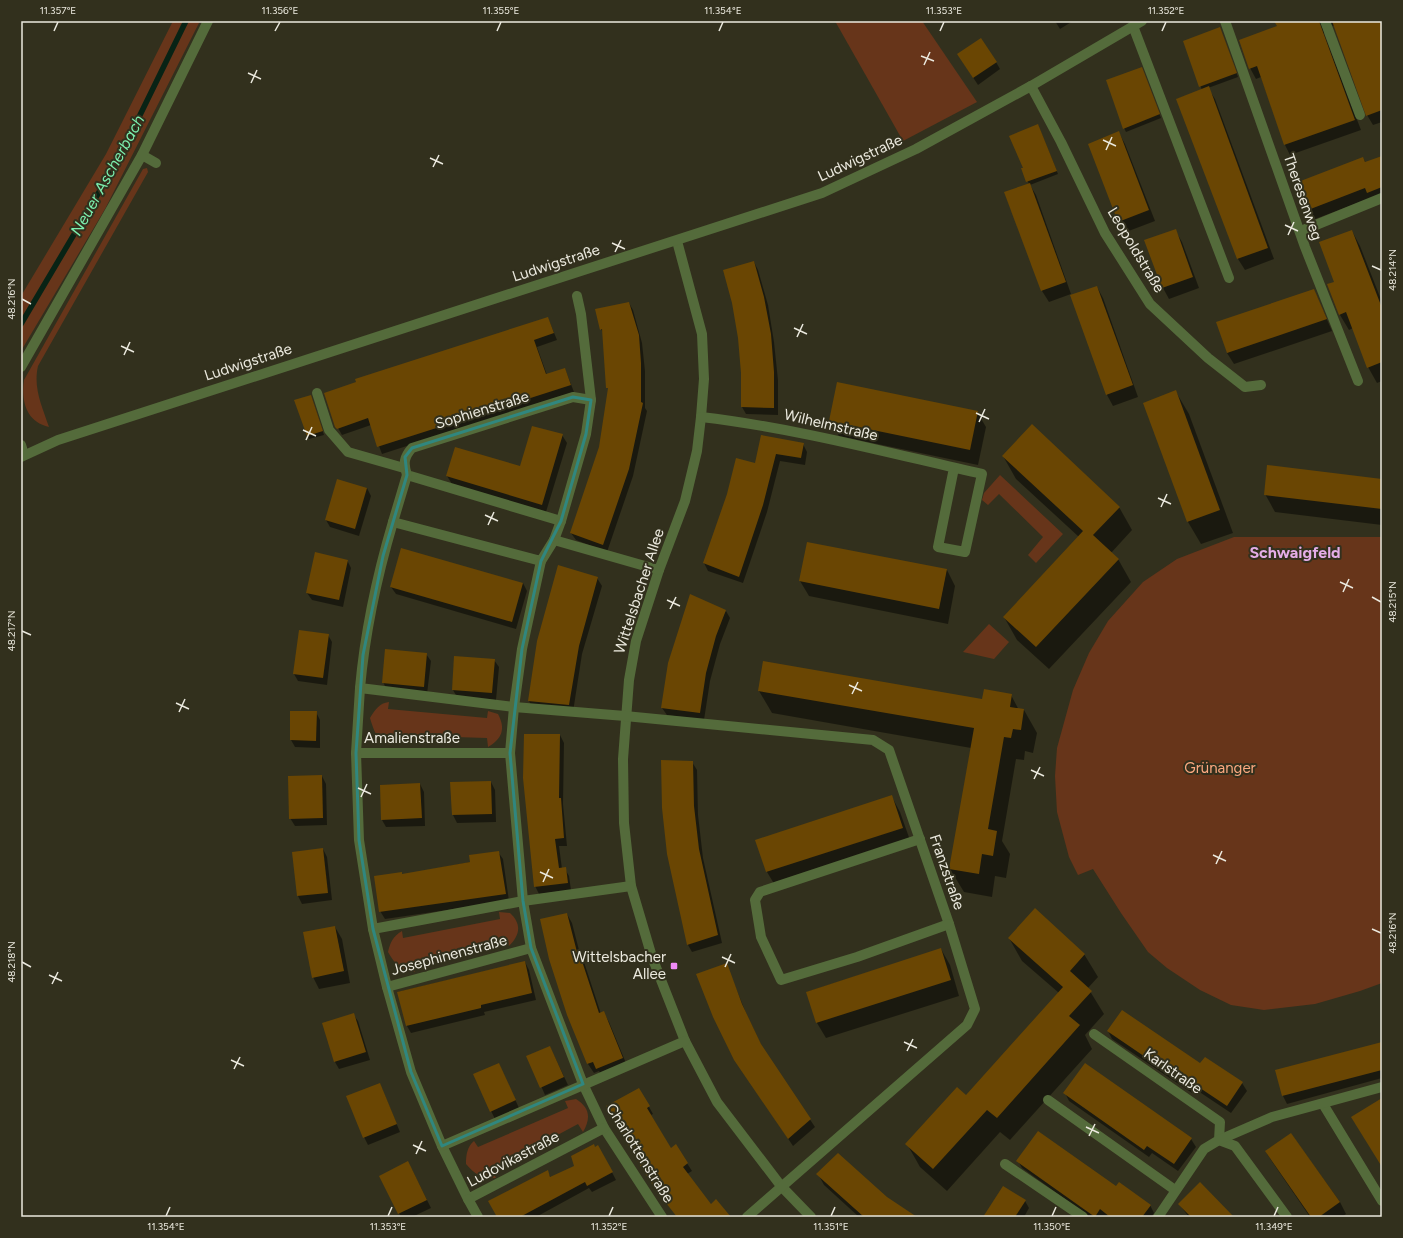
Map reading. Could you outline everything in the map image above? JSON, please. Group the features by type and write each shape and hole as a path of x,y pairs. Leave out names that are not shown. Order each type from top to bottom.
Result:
{"street":[{"path":"21,366 142,155 208,21"},
{"name":"Theresenweg","path":"1224,21 1301,231 1305,247 1358,381"},
{"path":"1325,21 1360,115"},
{"path":"1137,24 1229,278"},
{"name":"Ludwigstraße","path":"22,452 822,193 916,149 1030,86 1137,24"},
{"name":"Leopoldstraße","path":"1030,86 1061,142 1105,233 1150,304 1208,358 1245,387 1261,385"},
{"path":"142,155 156,163"},
{"path":"1301,231 1382,198"},
{"name":"Wittelsbacher Allee","path":"677,241 702,334 704,379 697,451 685,501 659,570 636,641 629,680 622,759 624,823 631,886 652,957 685,1041 717,1102 781,1186 811,1217"},
{"path":"577,296 591,400 586,434 562,521 554,540 541,561 522,649 514,707 510,753 523,900 531,948 583,1084"},
{"path":"317,392 329,430 348,452 562,521"},
{"name":"Sophienstraße","path":"393,522 406,471 405,457 412,448 573,397 591,400"},
{"name":"Wilhelmstraße","path":"701,417 772,427 982,474 965,552 938,547 954,468"},
{"path":"393,522 541,561"},
{"name":"Amalienstraße","path":"393,522 383,556 363,655 356,753 510,753"},
{"path":"554,540 659,570"},
{"path":"360,688 514,707 625,716"},
{"name":"Franzstraße","path":"625,716 873,740 890,750 949,924 975,1009 967,1025 781,1186"},
{"name":"Josephinenstraße","path":"356,753 359,840 372,929 387,987 531,948"},
{"path":"920,839 760,892 755,900 761,937 781,980 857,956 949,924"},
{"path":"372,929 523,900 631,886"},
{"name":"Ludovikastraße","path":"387,987 410,1072 442,1146 468,1199 604,1128"},
{"name":"Karlstraße","path":"1094,1034 1220,1122 1220,1140"},
{"path":"442,1146 685,1041"},
{"name":"Charlottenstraße","path":"583,1084 604,1128 662,1217"},
{"path":"1158,1217 1175,1190 1204,1150 1220,1140 1272,1117 1382,1087"},
{"path":"1048,1100 1175,1190"},
{"path":"1323,1104 1382,1201"},
{"path":"1220,1140 1235,1146 1287,1217"},
{"path":"1005,1164 1083,1217"},
{"path":"747,1217 781,1186"},
{"path":"468,1199 478,1217"}],"highlighted area":[{"path":"573,397 591,400 586,434 561,521 541,561 522,649 510,753 523,901 531,948 583,1084 442,1146 411,1072 396,1020 373,929 359,840 356,753 363,655 383,556 407,475 405,457 412,448"}],"green space":[{"path":"173,21 200,21 105,209 21,351 21,296 106,154"},
{"path":"835,21 922,21 977,102 903,141"},
{"path":"147,168 148,172 38,366 37,389 49,427 41,424 30,415 27,410 23,396 24,380 143,169"},
{"path":"1000,475 1063,534 1036,563 1028,555 1043,537 999,494 988,505 982,500 984,493"},
{"name":"Grünanger","path":"1234,537 1382,537 1382,983 1315,1004 1264,1010 1231,1005 1200,990 1167,968 1148,952 1093,869 1078,875 1069,857 1057,812 1055,776 1057,748 1073,690 1089,653 1108,621 1143,582 1177,559"},
{"path":"989,624 1009,642 994,659 963,652"},
{"path":"389,702 388,709 487,718 488,711 498,714 502,724 501,733 497,741 488,747 487,738 390,735 390,745 385,743 376,734 370,718 380,705"},
{"path":"499,912 510,913 518,925 517,934 509,946 506,938 412,964 415,972 405,970 398,966 388,952 392,940 402,931 403,938 500,919"},
{"path":"576,1099 581,1102 588,1114 586,1127 583,1132 578,1124 492,1170 496,1178 479,1176 466,1164 467,1151 474,1141 478,1147 568,1108 565,1101"}],"building":[{"path":"1274,21 1319,21 1355,120 1284,145 1257,66 1249,69 1239,40 1277,26"},
{"path":"1332,21 1382,21 1382,110 1366,116"},
{"path":"1220,27 1237,73 1199,87 1183,41"},
{"path":"981,38 997,62 973,78 957,54"},
{"path":"1142,67 1160,114 1123,129 1106,80"},
{"path":"1209,86 1268,248 1237,259 1176,99"},
{"path":"1038,124 1057,171 1026,182 1021,168 1023,168 1009,136"},
{"path":"1119,131 1149,210 1118,222 1088,144"},
{"path":"1382,156 1382,187 1367,193 1365,188 1308,210 1298,182 1363,157 1365,162"},
{"path":"1030,183 1066,282 1041,291 1004,192"},
{"path":"1176,229 1193,277 1162,288 1144,240"},
{"path":"1352,230 1382,308 1382,362 1367,368 1346,312 1339,315 1327,284 1334,282 1319,242"},
{"path":"754,261 764,297 771,334 774,372 774,408 741,407 741,373 738,338 732,303 723,270"},
{"path":"1097,286 1133,385 1106,395 1070,295"},
{"path":"1314,289 1327,319 1227,353 1216,322"},
{"path":"629,302 639,335 641,402 643,403 629,469 603,545 570,533 599,447 608,388 606,388 602,329 600,330 595,309"},
{"path":"548,317 554,333 534,340 546,374 565,368 571,385 377,447 368,418 337,429 335,427 324,393 356,382 355,379"},
{"path":"837,382 978,411 970,450 829,421"},
{"path":"1176,390 1220,510 1187,522 1143,403"},
{"path":"311,395 323,431 307,436 294,400"},
{"path":"1032,424 1120,507 1093,535 1119,559 1036,647 1003,617 1083,531 1002,456"},
{"path":"532,426 563,434 542,505 446,476 455,447 520,466"},
{"path":"761,435 804,443 801,458 776,454 763,505 739,577 703,563 727,494 736,458 755,463"},
{"path":"1267,465 1382,479 1382,509 1264,495"},
{"path":"337,479 367,488 355,529 325,520"},
{"path":"807,542 947,569 939,609 799,581"},
{"path":"401,548 523,583 512,622 390,587"},
{"path":"315,552 348,560 339,600 306,593"},
{"path":"558,565 598,577 579,646 569,705 528,701 537,641"},
{"path":"690,594 726,610 716,636 706,673 700,713 661,708 668,663"},
{"path":"299,630 329,634 323,678 293,674"},
{"path":"385,649 427,653 424,687 382,683"},
{"path":"454,656 495,659 492,693 452,690"},
{"path":"763,661 982,699 984,689 1012,694 1010,707 1024,709 1021,730 1013,729 1011,738 1004,737 988,829 997,831 993,856 982,854 979,874 949,869 974,728 758,691"},
{"path":"290,711 317,711 316,741 290,740"},
{"path":"524,734 560,734 559,798 561,798 564,838 555,839 559,868 566,867 568,883 534,887 523,778"},
{"path":"661,760 693,761 694,806 699,849 718,935 687,945 667,854 662,808"},
{"path":"322,775 323,818 289,819 288,776"},
{"path":"491,781 492,814 452,815 450,782"},
{"path":"420,783 422,818 381,820 380,785"},
{"path":"892,795 903,828 766,872 755,840"},
{"path":"323,848 328,893 297,896 292,852"},
{"path":"499,851 506,894 379,912 374,876 402,872 402,874 470,862 469,855"},
{"path":"1035,908 1085,954 1070,971 1092,991 1069,1016 1080,1025 997,1118 987,1110 933,1169 905,1144 957,1087 966,1095 1063,987 1008,938"},
{"path":"567,913 577,952 579,952 599,1013 604,1011 623,1058 596,1069 593,1062 587,1064 567,1015 549,959 540,919"},
{"path":"335,926 344,971 312,978 303,932"},
{"path":"941,948 951,980 816,1023 806,992"},
{"path":"525,961 532,993 481,1005 481,1008 406,1026 397,992"},
{"path":"727,963 742,1004 761,1044 811,1119 788,1139 734,1060 713,1017 696,974"},
{"path":"1122,1010 1200,1063 1205,1057 1243,1082 1227,1106 1191,1082 1188,1086 1107,1031"},
{"path":"354,1013 366,1052 334,1062 322,1023"},
{"path":"1382,1042 1382,1070 1282,1096 1275,1070"},
{"path":"550,1046 564,1077 540,1088 526,1056"},
{"path":"499,1063 516,1100 490,1112 473,1074"},
{"path":"1085,1063 1192,1138 1174,1164 1147,1146 1144,1150 1063,1093"},
{"path":"380,1083 397,1124 363,1138 346,1096"},
{"path":"639,1088 650,1106 647,1108 671,1148 676,1144 688,1163 683,1167 711,1204 716,1199 731,1217 677,1217 656,1190 606,1106"},
{"path":"1382,1098 1382,1167 1351,1117"},
{"path":"1038,1131 1116,1186 1119,1182 1151,1205 1142,1217 1110,1217 1100,1209 1095,1217 1016,1161"},
{"path":"1291,1133 1340,1202 1319,1217 1311,1217 1265,1151"},
{"path":"594,1144 595,1147 598,1145 613,1172 587,1186 585,1182 520,1217 497,1217 488,1201 548,1170 550,1177 574,1166 571,1156"},
{"path":"838,1153 887,1197 917,1217 864,1217 816,1174"},
{"path":"408,1161 427,1200 398,1214 379,1176"},
{"path":"1200,1182 1234,1217 1191,1217 1178,1204"},
{"path":"1003,1186 1026,1200 1015,1217 983,1217"}],"waterway":[{"name":"Neuer Ascherbach","path":"21,324 118,160 186,21"}],"place":[{"name":"Wittelsbacher Allee","path":"674,966"}],"district":[{"name":"Schwaigfeld","path":"1295,552"}]}
